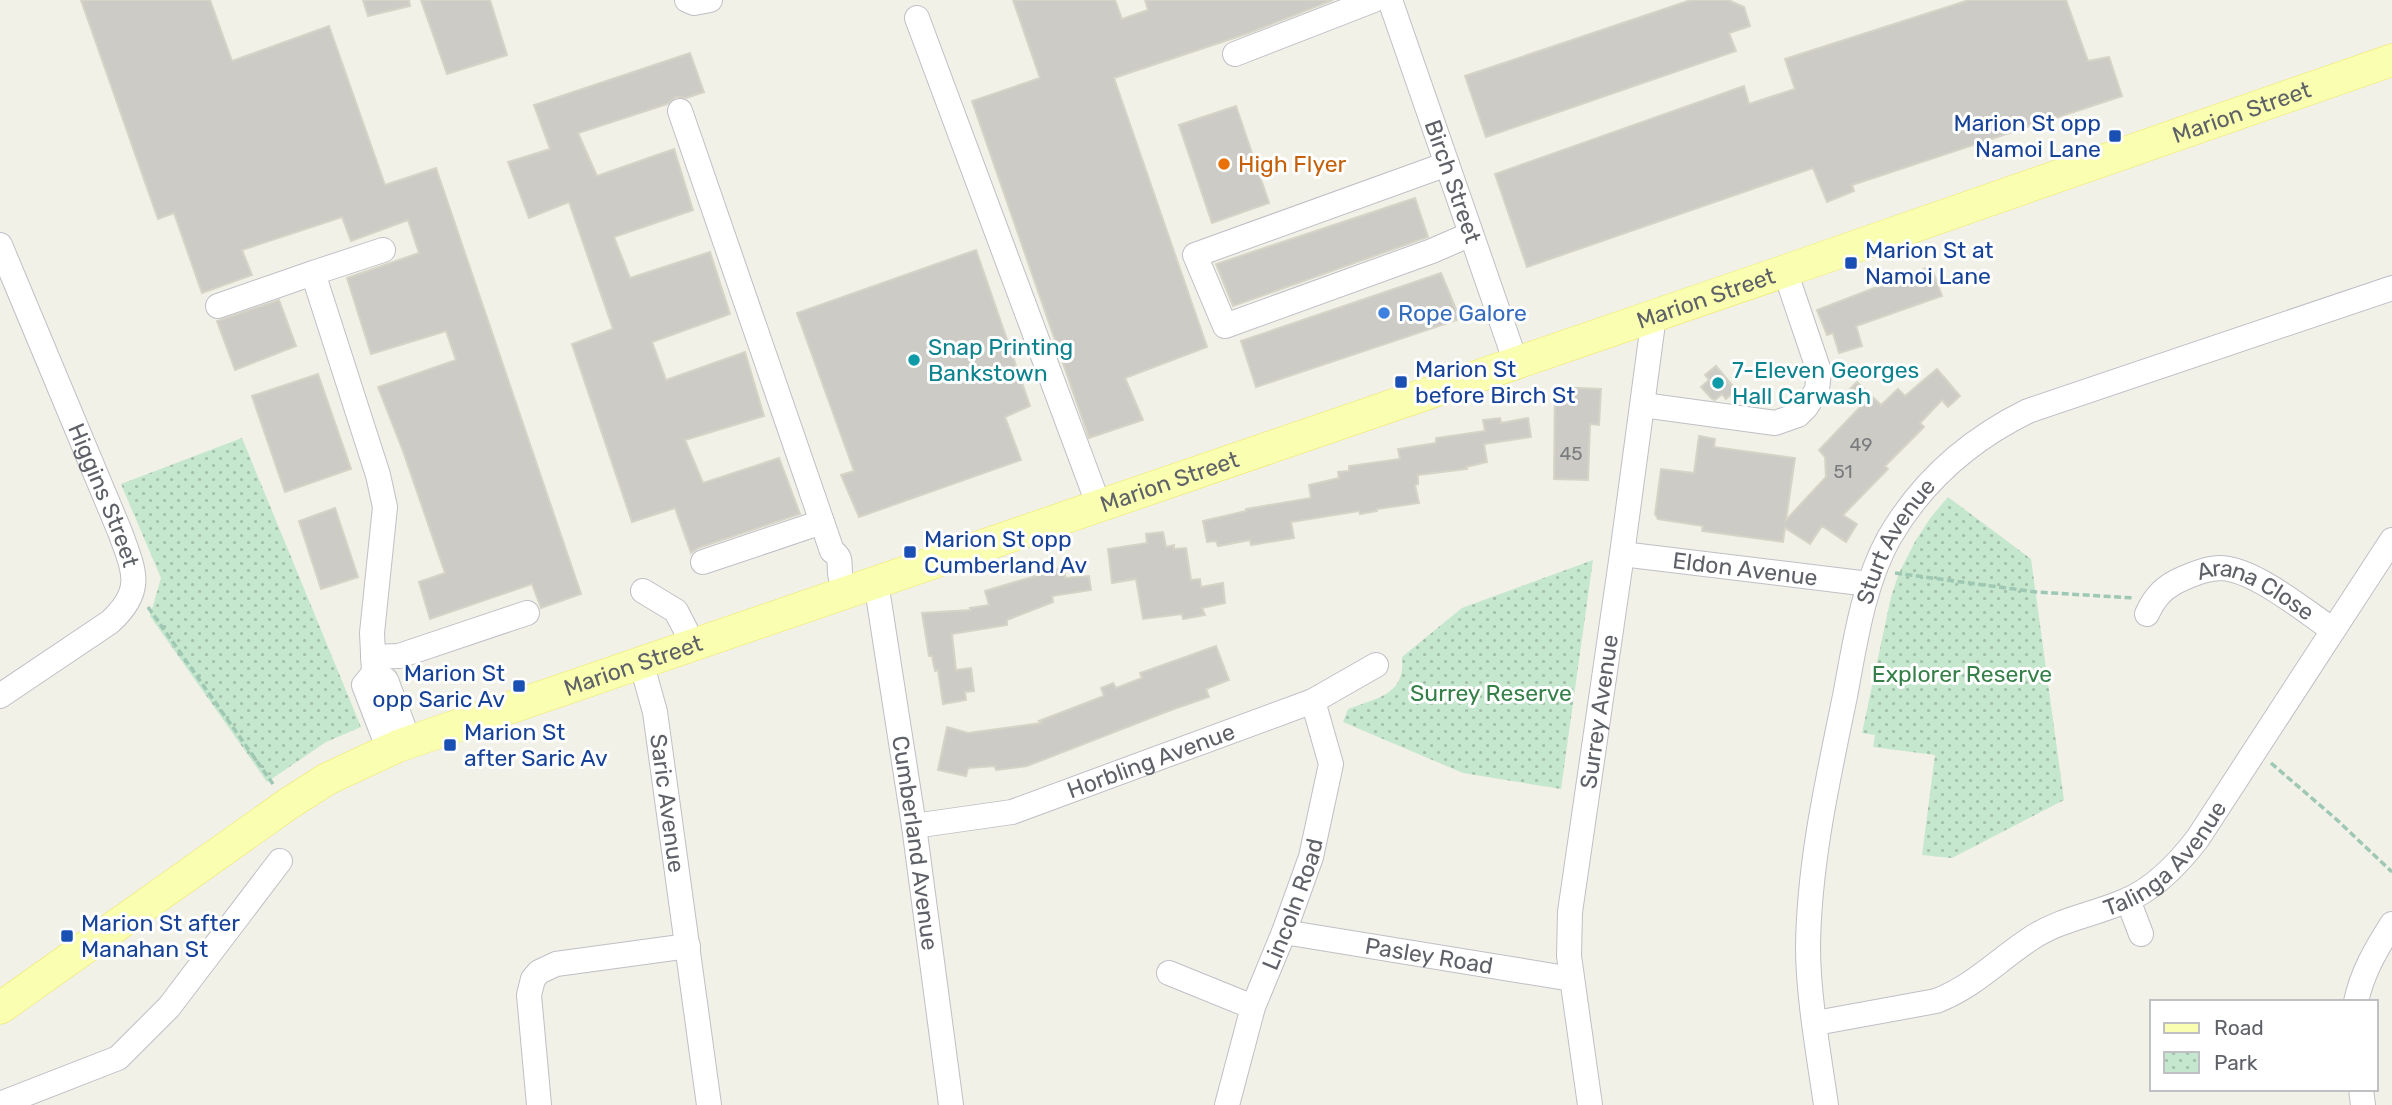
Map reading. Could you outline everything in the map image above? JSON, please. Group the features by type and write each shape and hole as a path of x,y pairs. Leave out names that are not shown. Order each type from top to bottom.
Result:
{"main road":[{"name":"Marion Street","path":"0,1008 288,804 327,779 399,746 693,644 839,572 876,582 2392,60"}],"street":[{"path":"687,0 694,4 710,0"},
{"path":"1235,54 1374,0"},
{"name":"Birch Street","path":"1390,0 1516,363"},
{"path":"917,18 1099,506"},
{"path":"680,111 839,572"},
{"path":"1447,164 1195,255 1225,326 1432,251 1471,234"},
{"name":"Higgins Street","path":"0,245 8,287 120,532 131,562 135,589 124,610 110,622 0,695"},
{"path":"218,306 383,250"},
{"path":"1643,405 1776,423 1798,415 1817,390 1819,371 1785,271"},
{"path":"313,273 379,475 385,507 372,633 374,665 386,680 399,746"},
{"name":"Sturt Avenue","path":"1826,1105 1808,949 1814,854 1851,664 1872,577 1889,539 1923,490 1969,446 2005,422 2028,411 2392,288"},
{"name":"Surrey Avenue","path":"1590,1105 1569,956 1570,912 1654,316"},
{"path":"703,562 822,522"},
{"name":"Talinga Avenue","path":"1816,1023 1936,1001 1948,996 1973,983 2031,939 2052,927 2128,901 2158,880 2187,853 2392,540"},
{"name":"Eldon Avenue","path":"1622,554 1766,573 1872,577"},
{"name":"Arana Close","path":"2150,607 2173,583 2210,569 2232,569 2254,578 2333,630"},
{"name":"Cumberland Avenue","path":"876,582 914,826 951,1105"},
{"path":"643,591 676,611 693,644"},
{"path":"374,665 527,613"},
{"name":"Saric Avenue","path":"641,662 655,712 709,1105"},
{"name":"Horbling Avenue","path":"914,826 1012,812 1313,701 1376,665"},
{"name":"Lincoln Road","path":"1227,1105 1253,1007 1284,933 1311,857 1331,764 1313,701"},
{"path":"0,1104 118,1058 169,1007 279,861"},
{"path":"2128,901 2141,934"},
{"path":"2356,1000 2368,965 2392,924"},
{"name":"Pasley Road","path":"1284,933 1572,979"},
{"path":"539,1105 525,973 556,964 688,946"},
{"path":"1168,973 1253,1007"}],"path":[{"path":"1872,577 2036,592 2150,607"},
{"path":"135,589 288,804"},
{"path":"2254,752 2272,763 2392,872"}],"green space":[{"path":"242,438 361,727 326,742 267,782 150,616 161,578 121,484"},
{"name":"Explorer Reserve","path":"1948,497 2031,559 2064,800 1952,858 1922,855 1935,755 1873,747 1875,735 1862,733 1891,597 1899,573 1916,540"},
{"name":"Surrey Reserve","path":"1593,560 1561,789 1463,773 1343,722 1348,709 1379,698 1394,687 1402,670 1402,657 1462,608"}],"building":[{"path":"81,0 210,0 232,61 329,26 385,185 436,168 581,594 541,608 532,584 430,619 419,582 445,573 378,387 456,360 446,331 371,354 347,278 419,253 408,220 351,241 342,217 242,250 252,275 202,293 174,213 158,219"},
{"path":"363,0 409,0 410,6 368,16"},
{"path":"421,0 490,0 507,55 447,74"},
{"path":"1013,0 1115,0 1122,19 1148,10 1145,0 1333,0 1249,33 1114,78 1207,347 1125,378 1143,420 1089,438 972,101 1040,78"},
{"path":"1691,0 1728,0 1744,7 1750,26 1729,33 1736,51 1486,137 1465,76"},
{"path":"1969,0 2066,0 2088,61 2109,57 2122,96 1852,185 1854,191 1827,202 1813,168 1527,267 1495,174 1744,86 1749,104 1795,89 1785,59"},
{"path":"690,53 704,92 686,98 676,97 667,104 578,133 597,176 674,149 693,210 614,237 630,278 710,252 730,314 652,342 666,380 745,352 764,416 685,440 703,483 779,458 800,514 698,548 691,553 675,508 632,522 572,344 613,329 569,202 529,218 508,162 550,149 534,105"},
{"name":"High Flyer","path":"1236,106 1269,203 1212,223 1179,125"},
{"path":"1415,198 1428,237 1233,306 1216,264"},
{"name":"Snap Printing Bankstown","path":"976,250 1030,406 1005,417 1021,460 859,517 841,475 854,471 797,313"},
{"path":"1931,266 1942,296 1856,326 1862,346 1839,353 1833,333 1827,335 1817,310"},
{"path":"1441,273 1460,319 1256,387 1241,341"},
{"path":"279,300 296,346 235,370 217,321"},
{"name":"7-Eleven Georges Hall Carwash","path":"1716,366 1736,390 1726,399 1722,394 1715,400 1712,399 1701,387 1709,380 1705,375"},
{"path":"1937,369 1960,396 1948,407 1942,400 1920,423 1924,427 1885,466 1888,469 1843,515 1857,524 1846,542 1822,526 1810,544 1785,528 1783,542 1702,531 1703,526 1658,519 1655,514 1661,469 1694,473 1699,436 1715,439 1714,447 1795,458 1786,520 1826,477 1825,457 1819,450 1861,406 1847,392 1857,382 1881,405 1898,389 1905,396"},
{"path":"318,374 351,469 285,492 252,396"},
{"path":"1555,387 1601,389 1599,425 1590,424 1588,480 1554,479"},
{"path":"1500,418 1501,423 1528,418 1531,437 1484,444 1487,462 1466,467 1467,469 1418,475 1418,484 1415,485 1419,503 1360,514 1359,511 1291,522 1294,538 1251,545 1250,540 1218,546 1216,541 1207,542 1203,521 1246,509 1311,498 1309,485 1339,478 1338,472 1349,471 1349,466 1400,459 1398,449 1436,443 1436,438 1485,431 1483,420"},
{"path":"335,508 358,577 321,589 299,521"},
{"path":"1163,532 1166,547 1174,545 1174,549 1186,548 1191,580 1200,579 1201,587 1223,583 1225,603 1202,608 1205,615 1183,619 1182,614 1143,619 1136,579 1112,583 1108,549 1147,543 1146,534"},
{"path":"1065,567 1065,578 1089,576 1091,590 1052,596 1053,602 1007,620 1007,625 952,634 956,670 971,668 974,691 965,692 966,700 943,704 938,670 935,671 932,656 929,656 922,613 971,610 970,608 989,605 985,591"},
{"path":"1216,646 1229,680 1206,689 1209,697 1027,766 996,770 995,766 968,768 966,776 938,770 947,727 968,733 1041,723 1039,721 1104,696 1101,688 1113,683 1116,688 1142,678 1140,673"}],"place":[{"name":"Marion St opp Namoi Lane","path":"2115,136"},
{"name":"High Flyer","path":"1224,164"},
{"name":"Marion St at Namoi Lane","path":"1851,263"},
{"name":"Rope Galore","path":"1384,313"},
{"name":"Snap Printing Bankstown","path":"914,360"},
{"name":"Marion St before Birch St","path":"1401,382"},
{"name":"7-Eleven Georges Hall Carwash","path":"1718,383"},
{"name":"Marion St opp Cumberland Av","path":"910,552"},
{"name":"Marion St opp Saric Av","path":"519,686"},
{"name":"Marion St after Saric Av","path":"450,745"},
{"name":"Marion St after Manahan St","path":"67,936"}]}
